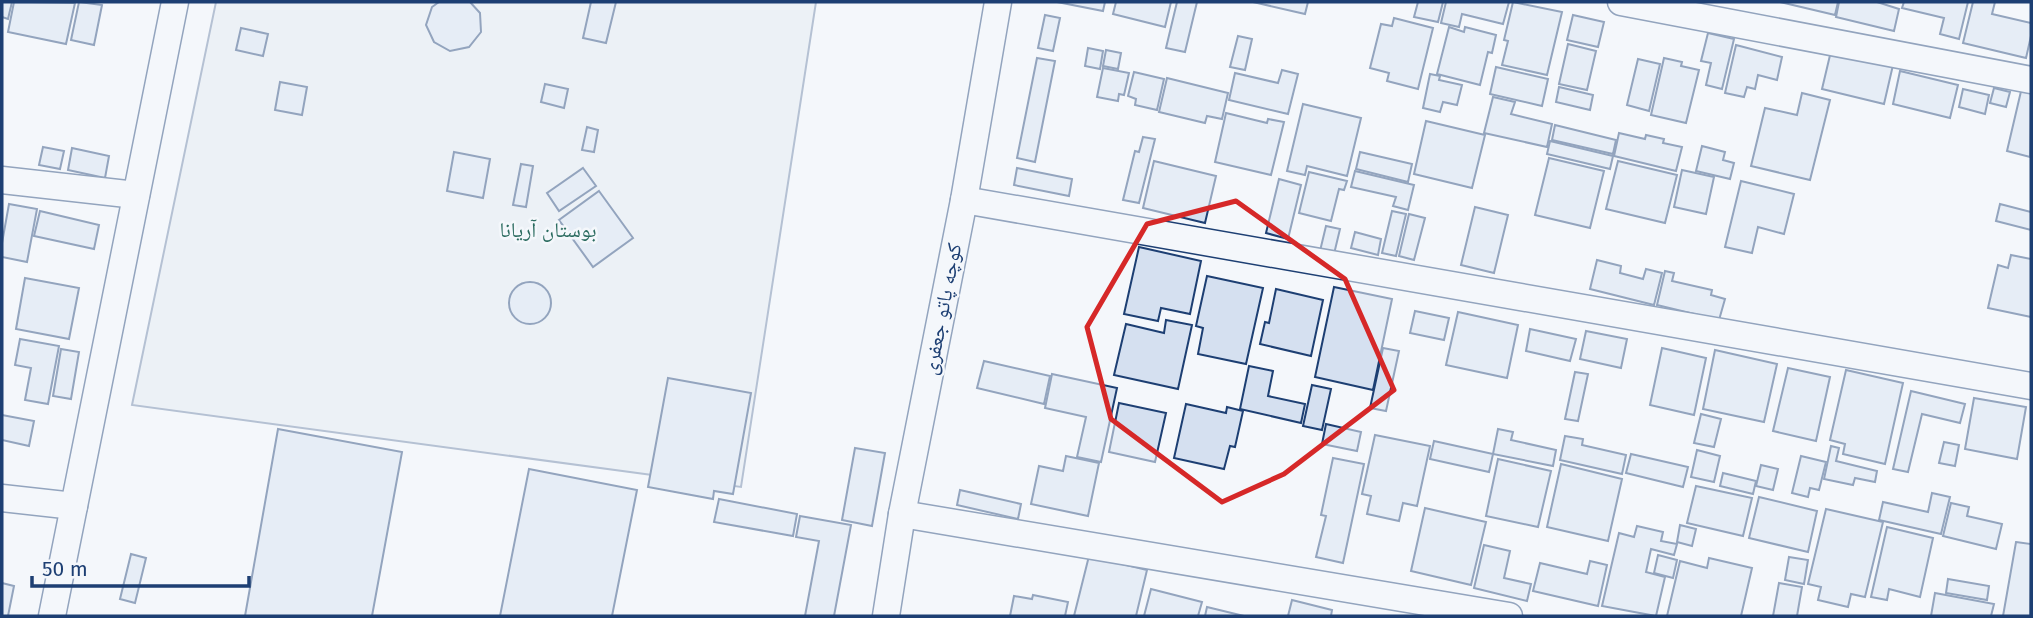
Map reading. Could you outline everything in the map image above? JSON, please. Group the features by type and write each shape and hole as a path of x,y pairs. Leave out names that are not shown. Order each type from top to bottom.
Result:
{"street":[{"path":"52,616 175,2"},
{"name":"کوچه پاتو جعفری","path":"886,616 902,514 964,200 998,2"},
{"path":"1621,2 2031,80"},
{"path":"2,180 136,195"},
{"path":"964,200 2031,386"},
{"path":"2,498 74,506"},
{"path":"902,514 1509,616"}],"highlighted area":[{"path":"1236,201 1345,279 1394,390 1284,474 1222,502 1111,419 1087,327 1147,224"}],"green space":[{"name":"بوستان آریانا","path":"216,2 816,2 741,487 132,405"}],"building":[{"path":"2,2 12,2 8,19 2,17"},
{"path":"14,2 75,3 66,44 8,32"},
{"path":"79,2 102,5 94,45 71,40"},
{"path":"439,2 470,2 480,13 481,32 469,47 450,51 434,42 426,25 432,7"},
{"path":"591,2 616,2 606,43 583,38"},
{"path":"1057,2 1105,2 1103,11"},
{"path":"1116,2 1171,2 1165,27 1113,14"},
{"path":"1177,2 1197,2 1185,52 1166,48"},
{"path":"1253,2 1308,2 1305,14"},
{"path":"1418,2 1443,2 1438,22 1414,17"},
{"path":"1446,2 1509,2 1503,24 1462,14 1459,27 1441,23"},
{"path":"1513,2 1562,12 1547,75 1502,65 1508,41 1504,40"},
{"path":"1780,2 1838,2 1835,15"},
{"path":"1839,2 1877,2 1899,9 1894,31 1836,17"},
{"path":"1904,2 1968,2 1959,39 1940,34 1944,18 1902,8"},
{"path":"1973,2 1995,2 1992,14 2031,23 2026,58 1963,43"},
{"path":"1045,15 1060,18 1053,51 1038,48"},
{"path":"1573,15 1604,22 1598,47 1567,40"},
{"path":"1394,18 1433,28 1418,89 1387,81 1389,73 1370,68 1381,24 1392,26"},
{"path":"1449,27 1464,32 1465,27 1496,35 1492,53 1488,52 1480,85 1437,74"},
{"path":"241,28 268,34 263,56 236,50"},
{"path":"1708,33 1734,39 1722,89 1706,85 1711,63 1701,61"},
{"path":"1238,36 1252,39 1245,70 1230,67"},
{"path":"1568,44 1596,51 1587,90 1559,84"},
{"path":"1736,45 1782,57 1777,80 1758,75 1755,89 1747,87 1744,97 1725,93"},
{"path":"1088,48 1103,51 1100,69 1085,66"},
{"path":"1106,50 1121,53 1118,69 1103,66"},
{"path":"1831,51 1893,65 1884,104 1822,89"},
{"path":"1037,58 1055,61 1035,162 1017,158"},
{"path":"1664,58 1699,70 1686,123 1651,115"},
{"path":"1638,59 1660,64 1649,111 1627,105"},
{"path":"1496,67 1548,79 1542,106 1490,94"},
{"path":"1103,68 1129,73 1124,95 1119,94 1118,101 1097,97"},
{"path":"1282,70 1298,74 1288,114 1229,100 1235,73 1278,83"},
{"path":"1900,71 1958,85 1950,118 1893,104"},
{"path":"1134,72 1164,79 1157,110 1135,105 1136,99 1128,96"},
{"path":"1430,74 1440,76 1439,80 1462,85 1457,105 1443,102 1440,112 1423,108"},
{"path":"1167,78 1228,93 1222,119 1207,116 1205,123 1159,112"},
{"path":"280,82 307,87 302,115 275,110"},
{"path":"545,84 568,89 564,108 541,102"},
{"path":"1559,87 1593,95 1590,110 1556,102"},
{"path":"2022,87 2031,89 2030,157 2007,151"},
{"path":"1994,88 2010,92 2006,107 1990,103"},
{"path":"1963,89 1989,95 1985,114 1959,107"},
{"path":"1802,93 1830,100 1810,180 1751,166 1765,108 1797,115"},
{"path":"1493,97 1515,102 1511,114 1552,124 1547,147 1484,133"},
{"path":"1303,104 1361,118 1347,176 1307,166 1305,175 1287,171"},
{"path":"1226,113 1267,123 1268,119 1284,122 1271,175 1215,162"},
{"path":"1426,121 1485,135 1472,188 1414,174"},
{"path":"1555,125 1616,140 1613,154 1552,140"},
{"path":"587,127 598,130 594,152 582,150"},
{"path":"1619,133 1645,139 1646,135 1664,139 1663,143 1682,147 1676,171 1614,156"},
{"path":"1143,137 1155,139 1139,203 1123,200 1135,151 1139,152"},
{"path":"1550,141 1613,156 1610,169 1547,154"},
{"path":"1702,146 1725,152 1723,160 1734,163 1730,179 1696,171"},
{"path":"43,147 64,151 60,169 39,165"},
{"path":"72,148 109,156 105,178 68,170"},
{"path":"454,152 490,159 483,198 447,191"},
{"path":"1360,152 1412,164 1408,182 1356,169"},
{"path":"1549,158 1604,171 1590,228 1535,215"},
{"path":"1154,161 1216,176 1205,223 1143,208"},
{"path":"1618,161 1677,175 1665,223 1606,209"},
{"path":"521,164 533,166 526,207 513,205"},
{"path":"583,168 596,186 559,211 547,193"},
{"path":"1017,168 1072,179 1069,196 1014,185"},
{"path":"1682,170 1714,177 1706,214 1674,207"},
{"path":"1355,171 1414,185 1408,210 1393,206 1396,197 1351,187"},
{"path":"1309,172 1347,181 1344,190 1339,189 1331,221 1299,213"},
{"path":"1279,179 1301,185 1288,239 1266,233"},
{"path":"1741,181 1794,194 1784,234 1758,227 1752,253 1725,247"},
{"path":"599,191 633,238 593,267 559,220"},
{"path":"9,204 37,209 27,262 2,257"},
{"path":"2000,204 2031,212 2031,230 1996,221"},
{"path":"1475,207 1508,215 1494,273 1461,265"},
{"path":"40,211 99,225 94,249 34,236"},
{"path":"1392,211 1406,214 1396,256 1382,253"},
{"path":"1409,214 1425,218 1414,260 1399,256"},
{"path":"1326,226 1340,229 1334,254 1320,251"},
{"path":"1355,232 1381,239 1378,255 1351,248"},
{"path":"1139,247 1201,261 1190,314 1161,308 1158,321 1124,314"},
{"path":"2011,255 2031,259 2031,317 1988,308 1998,265 2008,268"},
{"path":"1597,260 1621,266 1620,273 1643,279 1646,269 1662,273 1654,305 1590,289"},
{"path":"1665,271 1674,273 1672,281 1712,290 1711,295 1725,299 1719,320 1657,305"},
{"path":"1207,276 1263,288 1246,364 1198,354 1203,328 1196,326"},
{"path":"25,278 79,288 69,339 16,329"},
{"path":"530,282 545,288 551,303 545,318 530,324 515,318 509,303 515,288"},
{"path":"1334,287 1392,299 1373,390 1315,377"},
{"path":"1276,289 1323,300 1311,356 1260,344 1265,322 1269,323"},
{"path":"1415,311 1449,318 1444,340 1410,333"},
{"path":"1458,312 1518,325 1507,378 1446,365"},
{"path":"1166,320 1192,325 1178,389 1114,375 1126,324 1164,333"},
{"path":"1530,329 1576,339 1570,361 1526,351"},
{"path":"1586,331 1627,339 1621,368 1580,359"},
{"path":"20,339 59,346 48,404 25,400 31,368 15,365"},
{"path":"1383,348 1399,351 1386,411 1370,408"},
{"path":"1662,348 1706,358 1694,415 1650,405"},
{"path":"61,349 79,352 71,399 53,396"},
{"path":"1715,350 1777,364 1764,422 1703,409"},
{"path":"984,361 1050,376 1044,404 977,388"},
{"path":"1249,366 1273,371 1268,396 1305,404 1301,423 1240,409"},
{"path":"1788,368 1830,377 1816,441 1773,431"},
{"path":"1846,370 1903,383 1885,464 1843,454 1845,444 1830,440"},
{"path":"1575,372 1588,374 1578,421 1565,419"},
{"path":"1052,374 1117,388 1101,462 1077,457 1086,417 1045,408"},
{"path":"668,378 751,393 733,494 714,491 713,499 648,487"},
{"path":"1312,385 1331,389 1322,430 1303,426"},
{"path":"1911,391 1965,404 1960,423 1922,414 1908,472 1893,469"},
{"path":"1974,398 2026,407 2017,459 1965,449"},
{"path":"1119,403 1166,413 1155,462 1109,452"},
{"path":"1186,404 1226,413 1227,407 1243,411 1235,447 1230,446 1224,469 1174,458"},
{"path":"1701,414 1721,419 1714,447 1694,443"},
{"path":"2,415 34,421 29,446 2,440"},
{"path":"1326,424 1361,432 1357,451 1322,444"},
{"path":"278,429 402,452 372,616 245,616"},
{"path":"1498,429 1513,432 1511,440 1556,450 1553,466 1493,454"},
{"path":"1375,435 1430,446 1417,506 1403,503 1399,521 1367,514 1371,496 1362,494"},
{"path":"1565,436 1583,439 1582,445 1626,455 1622,474 1560,460"},
{"path":"1434,441 1493,454 1489,472 1430,459"},
{"path":"1944,442 1959,445 1955,466 1939,463"},
{"path":"1831,446 1839,448 1836,461 1877,471 1875,482 1855,478 1853,485 1824,479"},
{"path":"855,448 885,453 872,526 842,520"},
{"path":"1697,450 1720,456 1714,482 1691,477"},
{"path":"1631,454 1688,467 1683,487 1626,473"},
{"path":"1066,456 1099,463 1088,516 1031,504 1039,466 1063,471"},
{"path":"1801,456 1826,462 1819,490 1810,488 1808,497 1792,493"},
{"path":"1333,458 1364,464 1343,563 1316,557 1326,516 1321,515"},
{"path":"1498,459 1551,471 1538,527 1486,516"},
{"path":"1561,464 1622,479 1608,541 1547,527"},
{"path":"1761,465 1778,469 1773,490 1756,486"},
{"path":"529,469 637,490 612,616 500,616"},
{"path":"1723,473 1756,481 1753,494 1720,486"},
{"path":"1696,486 1752,498 1743,536 1687,523"},
{"path":"960,490 1021,504 1018,519 957,505"},
{"path":"1932,493 1950,497 1941,534 1879,520 1883,502 1928,512"},
{"path":"1759,497 1817,511 1808,552 1749,538"},
{"path":"719,499 797,514 793,536 714,522"},
{"path":"1951,503 1969,507 1967,516 2002,524 1996,549 1943,536"},
{"path":"1425,508 1486,522 1471,585 1411,571"},
{"path":"1826,509 1883,522 1865,597 1851,594 1848,607 1818,600 1821,587 1808,584"},
{"path":"800,516 851,525 834,616 805,616 819,541 796,537"},
{"path":"1680,525 1696,529 1692,546 1677,542"},
{"path":"1637,526 1663,532 1661,541 1677,544 1674,555 1651,549 1646,572 1665,577 1656,616 1602,606 1619,533 1634,537"},
{"path":"1887,527 1933,538 1920,597 1889,589 1887,600 1871,597"},
{"path":"2016,542 2031,544 2030,616 2003,616"},
{"path":"1484,545 1510,551 1504,578 1531,584 1527,601 1474,588"},
{"path":"131,554 146,558 135,603 120,599"},
{"path":"1658,555 1677,560 1673,578 1654,573"},
{"path":"1089,556 1147,570 1136,616 1074,616"},
{"path":"1789,557 1808,560 1804,584 1785,580"},
{"path":"1709,558 1752,568 1741,616 1667,616 1680,561 1707,568"},
{"path":"1590,561 1607,565 1598,606 1533,591 1540,563 1587,574"},
{"path":"1948,579 1989,586 1987,600 1946,593"},
{"path":"2,583 14,586 8,616 2,616"},
{"path":"1779,583 1802,587 1797,616 1773,616"},
{"path":"1151,589 1202,602 1198,616 1144,616"},
{"path":"1935,593 1994,604 1991,616 1931,616"},
{"path":"1033,595 1068,602 1065,616 1010,616 1014,596 1032,599"},
{"path":"1292,600 1332,610 1331,616 1288,616"},
{"path":"1207,607 1244,616 1205,616"}]}
